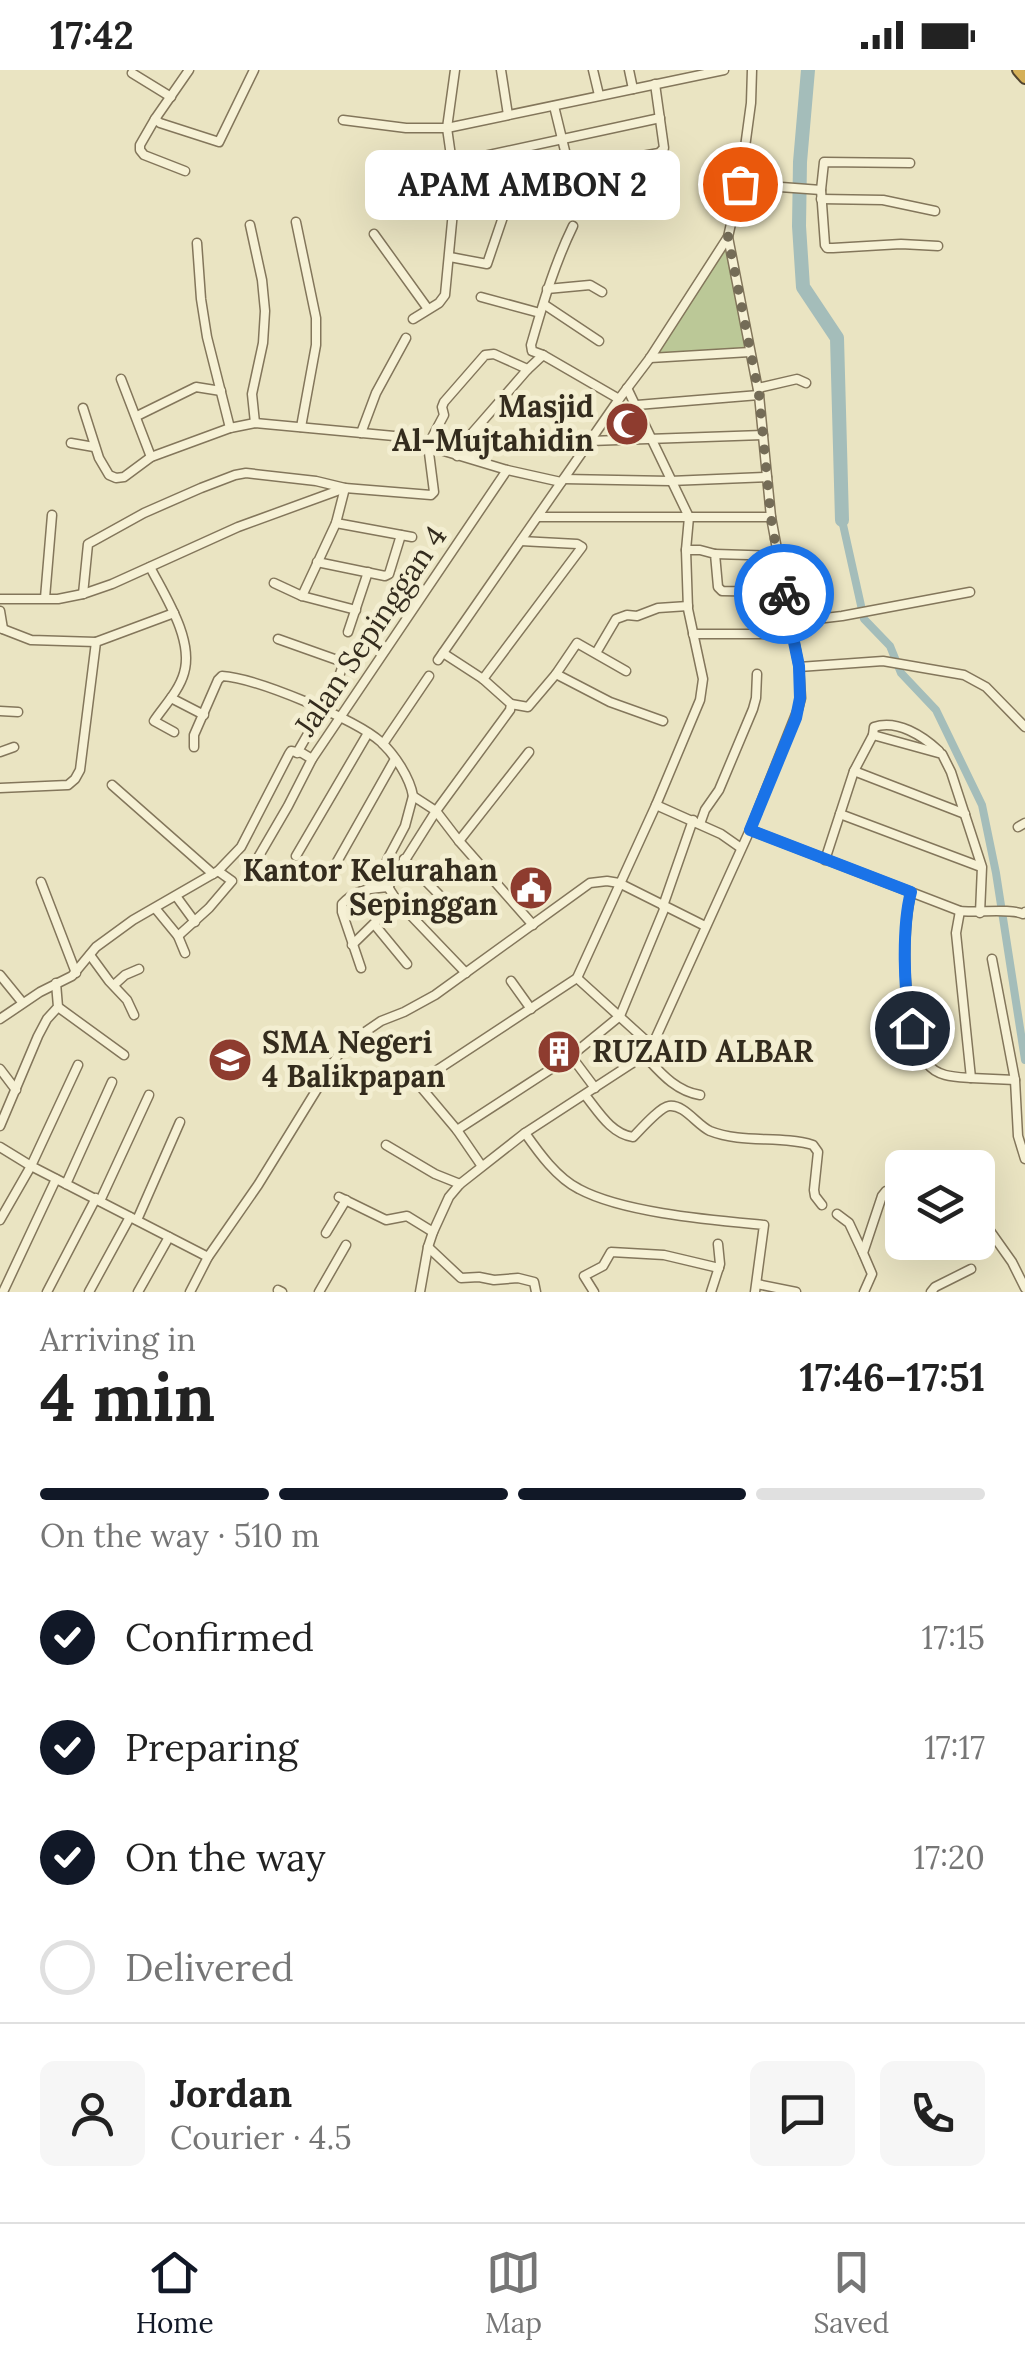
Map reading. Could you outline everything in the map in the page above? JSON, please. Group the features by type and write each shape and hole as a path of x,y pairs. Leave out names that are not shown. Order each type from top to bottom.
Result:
{"highway":[{"path":"1018,70 1025,78"}],"street":[{"path":"184,170 144,155 140,145 189,70"},
{"path":"154,119 218,142 254,70"},
{"path":"414,319 445,296 454,204 447,128 456,70"},
{"path":"501,70 508,116"},
{"path":"592,70 598,95"},
{"path":"629,70 633,89"},
{"path":"667,70 669,81"},
{"path":"343,120 406,128 447,128 724,70"},
{"path":"626,671 577,644 528,707 511,704 483,680 440,656 650,358 728,237 740,184 752,70"},
{"path":"136,73 171,96"},
{"path":"420,210 454,204 502,186 662,151 655,84"},
{"path":"554,106 577,200"},
{"path":"452,163 660,118"},
{"path":"450,256 487,264 504,214 649,191 642,156"},
{"path":"910,163 824,162 819,193 825,245 938,246"},
{"path":"740,184 883,200 936,211"},
{"path":"296,222 316,318 316,345 301,427"},
{"path":"250,225 266,311 252,394 255,423"},
{"path":"574,226 547,288 530,348 619,400"},
{"path":"374,234 428,309"},
{"path":"420,1292 432,1232 460,1184 525,1133 652,1046 796,718 799,666 771,518 746,317 728,237"},
{"path":"198,243 207,337 230,428"},
{"path":"547,288 590,285 602,292"},
{"path":"481,297 542,309 599,341"},
{"path":"361,433 376,393 406,338"},
{"path":"650,358 750,352"},
{"path":"83,594 88,544 144,513 246,473 345,488 433,494 428,445 444,416 444,402 485,355 494,354 527,370"},
{"path":"456,456 543,356"},
{"path":"121,379 151,457"},
{"path":"636,404 758,391 797,379 806,383"},
{"path":"137,416 196,388 221,391"},
{"path":"482,1165 420,1083 577,978 702,691 688,606 689,517 627,388"},
{"path":"82,408 94,447 109,475 116,478 124,477 151,457 230,428 255,423 394,436 507,470 563,480 767,478"},
{"path":"590,441 763,435"},
{"path":"72,443 94,447"},
{"name":"Jalan Sepinggan 4","path":"76,973 101,942 215,873 241,847 288,754 292,751 312,759 507,470"},
{"path":"302,596 336,523 345,488"},
{"path":"0,599 58,599 83,594 238,528 345,488"},
{"path":"45,598 52,515"},
{"path":"538,516 771,518"},
{"path":"336,523 412,537"},
{"path":"317,562 385,576 401,535"},
{"path":"483,680 582,547 522,542"},
{"path":"686,550 779,556"},
{"path":"716,554 718,587 722,591 784,592"},
{"path":"150,567 184,642 184,674 154,721 174,732"},
{"path":"348,632 368,572"},
{"path":"274,584 356,610"},
{"path":"791,622 970,592"},
{"path":"596,653 616,619 658,608 688,606"},
{"path":"0,612 2,629 31,640 96,642 174,613"},
{"path":"692,634 793,634"},
{"path":"278,639 342,665 340,676 297,753"},
{"path":"0,788 68,784 76,779 96,642"},
{"path":"799,666 883,662 964,675 979,682 1025,727"},
{"path":"556,674 610,702 662,721"},
{"path":"457,1130 571,1056 620,1016 696,822 718,790 752,709 758,674"},
{"path":"194,747 194,735 222,676 322,709 368,733 394,759 414,797 387,860"},
{"path":"383,744 429,676"},
{"path":"171,698 204,715"},
{"path":"388,888 432,808 511,704"},
{"path":"0,711 18,712"},
{"path":"825,860 854,771 874,727 882,724 902,728 924,738 942,754 951,772 982,867 980,913"},
{"path":"296,856 368,733"},
{"path":"873,735 942,754"},
{"path":"0,752 14,746"},
{"path":"459,841 528,752"},
{"path":"256,860 312,759"},
{"path":"329,876 394,759"},
{"path":"854,771 965,814"},
{"path":"112,785 215,873 232,881 178,936"},
{"path":"414,797 432,808 532,925"},
{"path":"656,804 741,848"},
{"path":"840,814 982,867"},
{"path":"750,830 960,911 1022,913"},
{"path":"404,859 460,916"},
{"path":"0,1019 22,1002 76,973 41,882"},
{"path":"190,1292 208,1257 258,1186 343,1047 381,1021 435,995 590,883 619,883 705,926"},
{"path":"388,888 466,974"},
{"path":"361,968 342,904 362,889 388,888"},
{"path":"911,892 906,914 907,1010 927,1064 939,1073 1015,1080"},
{"path":"176,896 194,922"},
{"path":"352,945 398,902"},
{"path":"156,908 178,936 185,953"},
{"path":"960,911 956,934 970,1078"},
{"path":"374,924 407,964"},
{"path":"90,955 127,1000 134,1015"},
{"path":"992,959 1015,1080 1018,1136 1025,1159"},
{"path":"112,983 139,969"},
{"path":"0,975 22,1002"},
{"path":"577,978 652,1046"},
{"path":"511,981 531,1008"},
{"path":"0,1126 38,1036 58,1006 57,986"},
{"path":"58,1006 124,1055"},
{"path":"643,1054 676,1086 700,1095"},
{"path":"571,1056 595,1088"},
{"path":"0,1220 31,1166 78,1065"},
{"path":"0,1070 16,1090"},
{"path":"66,1184 112,1082"},
{"path":"46,1292 98,1200 148,1095"},
{"path":"585,1095 607,1123 627,1137 671,1106 713,1132 814,1145 818,1152 814,1190 822,1205"},
{"path":"89,1292 133,1218 180,1122"},
{"path":"525,1133 564,1177 595,1196 677,1214 764,1224 756,1288 792,1292"},
{"path":"386,1145 460,1184"},
{"path":"0,1147 208,1257"},
{"path":"4,1292 56,1178"},
{"path":"863,1253 885,1192"},
{"path":"326,1232 343,1199 386,1220 408,1216 432,1232"},
{"path":"837,1214 849,1223 872,1274 864,1292"},
{"path":"138,1292 169,1237"},
{"path":"995,1242 1012,1262 1024,1290"},
{"path":"712,1292 719,1268 718,1244"},
{"path":"319,1292 346,1245"},
{"path":"428,1247 461,1278 528,1279 534,1282 536,1292"},
{"path":"594,1292 584,1276 604,1266 611,1252 664,1255 719,1268"},
{"path":"931,1292 971,1269"}],"green space":[{"path":"725,248 746,349 658,354"}],"waterway":[{"path":"808,70 800,162 803,287 837,338 842,520"},
{"path":"842,520 864,619 890,646 901,673 936,710 982,805 1025,1060"}],"way so far":[{"path":"740,184 728,237 759,395 771,518 784,594"}],"place":[{"name":"APAM AMBON 2","path":"740,184"},
{"name":"Masjid Al-Mujtahidin","path":"627,424"},
{"name":"Kantor Kelurahan Sepinggan","path":"531,888"},
{"name":"RUZAID ALBAR","path":"559,1052"},
{"name":"SMA Negeri 4 Balikpapan","path":"230,1060"}],"route":[{"path":"784,594 799,666 800,698 796,718 750,830 911,892 906,914 907,1010 912,1028"}]}
